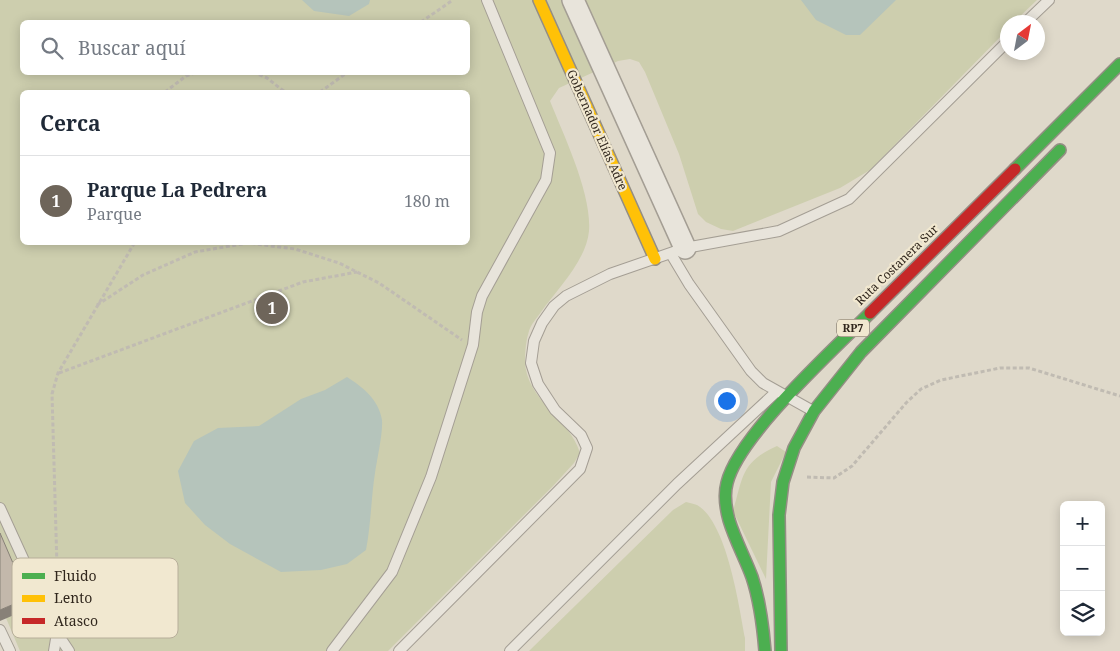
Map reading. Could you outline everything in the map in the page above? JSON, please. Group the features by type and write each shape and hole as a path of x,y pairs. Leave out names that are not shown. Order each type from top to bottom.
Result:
{"main road":[{"name":"Gobernador Elías Adre","path":"539,0 655,259"},
{"name":"Ruta Costanera Sur","path":"765,651 762,615 752,578 730,520 726,499 727,483 734,465 752,438 863,318 1120,64"},
{"name":"RP7","path":"782,651 779,515 786,473 794,448 814,411 862,352 1065,145"}],"street":[{"path":"573,0 678,251"}],"lane":[{"path":"332,651 392,572 431,477 473,345 477,312 482,296 546,180 550,167 550,152 486,0"},
{"path":"1033,15 1049,0"},
{"path":"399,651 580,469 585,459 587,448 581,435 555,410 538,384 531,363 534,341 542,323 554,306 566,296 610,274 678,251 779,231 849,199 1000,49"},
{"path":"678,251 689,284 763,383 814,411"},
{"path":"510,651 677,484 778,390"},
{"path":"0,508 23,558"},
{"path":"0,630 10,651"},
{"path":"54,651 56,638"},
{"path":"60,638 69,651"}],"path":[{"path":"424,20 453,0"},
{"path":"168,90 189,75"},
{"path":"260,75 282,90"},
{"path":"323,90 344,75"},
{"path":"58,558 52,394 58,373 133,245"},
{"path":"97,304 143,275 195,252 236,245"},
{"path":"264,245 295,249 338,262 379,283 454,337 473,345"},
{"path":"58,373 303,282 357,272"},
{"path":"786,473 811,478 834,478 852,466 906,403 921,389 940,380 1000,368 1029,368 1120,396"}],"green space":[{"path":"0,0 1037,0 1021,15 1000,15 1000,37 870,170 840,188 733,231 721,229 706,222 698,214 679,154 645,72 639,62 630,59 618,61 559,88 550,101 582,183 589,216 589,231 583,253 577,263 530,328 526,342 525,361 527,375 533,387 567,429 580,453 574,463 553,486 388,651 20,651 14,638 178,638 178,558 12,558 12,571 0,543"},
{"path":"777,446 786,452 771,482 766,579 733,511 745,472 756,458"},
{"path":"686,502 697,505 707,514 724,546 739,606 745,638 745,651 529,651 673,510"},
{"path":"12,615 12,632 6,618"}],"shaded area":[{"path":"302,0 370,0 369,4 349,16 314,11"},
{"path":"801,0 896,0 860,35 846,35 816,20"},
{"path":"347,377 359,385 374,400 382,420 366,550 347,564 321,570 281,572 230,544 205,525 185,503 178,471 194,441 218,428 259,426 301,399 325,390"}],"building":[{"path":"0,533 12,561 12,605 0,610"}],"traffic: fast":[{"path":"1015,169 1120,64"},
{"path":"781,651 779,515 783,482 794,448 814,411 861,352 1060,150"},
{"path":"765,651 761,614 755,586 728,516 726,506 727,483 735,464 768,418 812,370 870,313"}],"traffic: slow":[{"path":"539,0 655,259"}],"traffic: jam":[{"path":"870,313 1015,169"}],"place":[{"name":"Parque La Pedrera","path":"272,308"}]}
